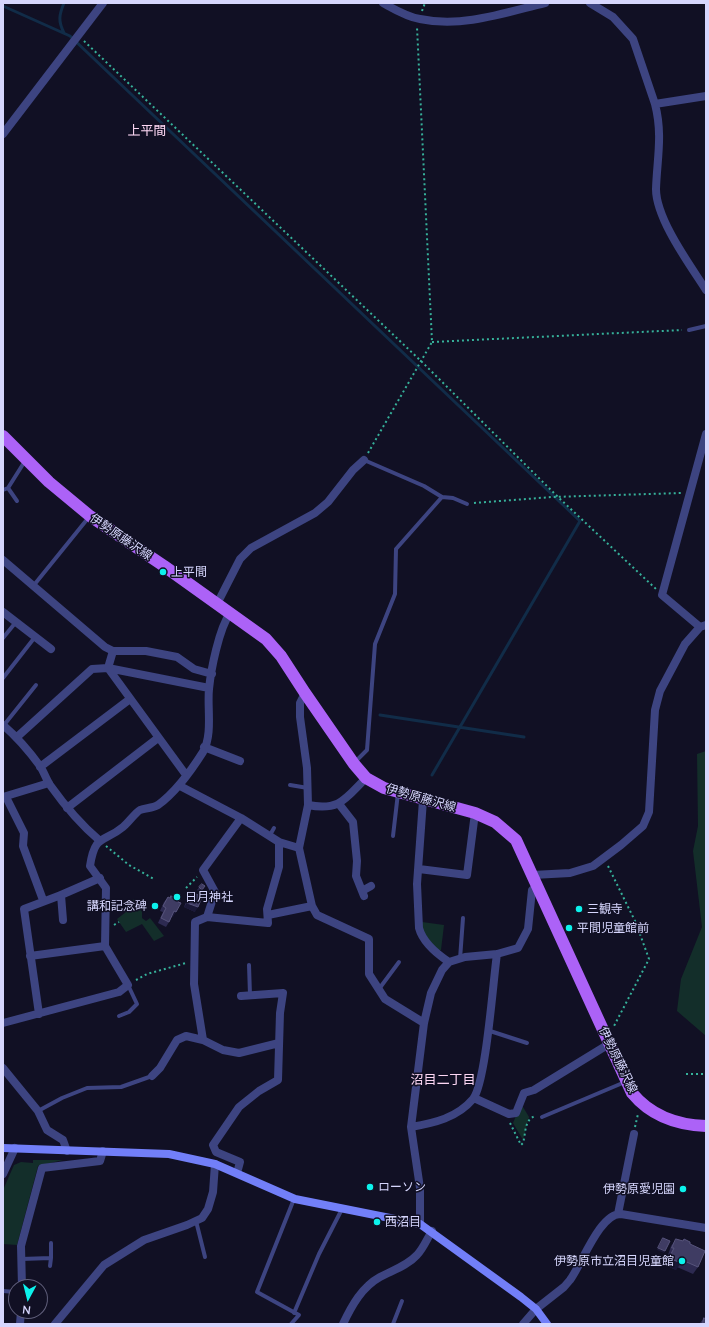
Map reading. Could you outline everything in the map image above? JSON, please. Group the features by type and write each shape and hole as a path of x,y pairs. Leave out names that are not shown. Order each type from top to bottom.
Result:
{"main road":[{"name":"伊勢原藤沢線","path":"3,436 49,482 90,516 230,613 275,647 354,764 366,778 384,788 423,800 475,813 495,822 516,840 626,1082 640,1103 656,1114 669,1120 684,1124 706,1126"}],"street":[{"path":"3,134 103,3"},
{"path":"383,3 419,19 452,23 479,20 544,3"},
{"path":"590,3 613,17 633,39 656,104 659,120 661,141 656,191 673,240 706,290"},
{"path":"656,104 706,96"},
{"path":"420,1224 420,1188 411,1127 424,1023 431,993 442,970 449,962 497,954 518,948 525,938 528,929 532,890 535,881 593,866 643,826 649,812 656,710 660,691 686,644 703,626 662,595 706,434"},
{"path":"217,604 240,559 251,548 315,513 328,502 353,470 364,460"},
{"path":"3,560 106,647 113,651 146,651 177,656 194,669 212,674"},
{"path":"3,612 51,649"},
{"path":"3,1023 119,992 128,985 105,946 106,888 90,866 92,854 100,840 122,829 139,811 157,806 180,786 204,747 207,738 209,688 218,643 230,613"},
{"path":"108,668 113,651"},
{"path":"108,668 186,775"},
{"path":"17,737 92,669 108,668 209,688"},
{"path":"305,693 300,703 300,717 308,788 308,805 299,848 312,906 317,916 369,939 369,974 379,990 385,999 424,1023"},
{"path":"40,767 130,699"},
{"path":"3,725 17,737 40,767 49,783 67,808 82,825 100,840"},
{"path":"67,808 158,738"},
{"path":"204,747 240,761"},
{"path":"308,805 320,807 339,804 366,778"},
{"path":"43,900 36,888 22,854 24,833 4,797 49,783"},
{"path":"180,786 241,818 272,831 279,842 279,867 267,909 268,923 207,917 195,922 194,984 203,1040"},
{"path":"423,800 417,884 421,935 438,955 449,962"},
{"path":"339,804 353,822 357,861 356,876 363,894 371,886"},
{"path":"419,869 467,875 475,813"},
{"path":"207,917 215,892 203,870 241,818"},
{"path":"279,842 299,848"},
{"path":"39,1014 24,908 43,900 61,895 100,878"},
{"path":"61,895 63,920"},
{"path":"268,915 312,906"},
{"path":"30,956 105,946"},
{"path":"411,1127 440,1122 462,1110 474,1098 478,1090 486,1048 497,954"},
{"path":"237,1173 240,1162 216,1152 213,1145 239,1107 259,1091 278,1080 280,1013 283,993 241,996"},
{"path":"152,1076 160,1068 177,1040 186,1036 203,1040 223,1050 239,1053 279,1043"},
{"path":"474,1098 509,1114 516,1112 524,1094 534,1090 608,1042"},
{"path":"3,1068 38,1110 47,1130 63,1140 67,1151"},
{"path":"618,1214 634,1134"},
{"path":"3,1148 169,1154 215,1164 295,1199 420,1224 432,1231 536,1309 547,1324"},
{"path":"3,1174 15,1148"},
{"path":"22,1279 21,1246 42,1168 100,1161 103,1151"},
{"path":"55,1324 104,1265 144,1240 202,1218 208,1209 213,1192 215,1164"},
{"path":"523,1324 536,1309 567,1284 577,1271 603,1223 612,1215 618,1214 706,1228"},
{"path":"343,1324 362,1292 379,1277 401,1267 418,1255 432,1231"}],"lane":[{"path":"689,330 706,326"},
{"path":"3,490 8,488 26,460"},
{"path":"364,460 424,486 442,497 453,498 467,504"},
{"path":"8,488 17,501"},
{"path":"354,764 367,750 375,644 395,594 396,549 442,497"},
{"path":"34,585 90,516"},
{"path":"3,638 16,622"},
{"path":"3,678 35,637"},
{"path":"3,725 36,685"},
{"path":"290,785 308,788"},
{"path":"392,836 398,792"},
{"path":"460,959 463,918"},
{"path":"379,990 399,962"},
{"path":"249,965 250,995"},
{"path":"119,1016 129,1012 137,1004 128,985"},
{"path":"487,1030 527,1043"},
{"path":"38,1110 87,1088 121,1087 152,1076"},
{"path":"542,1117 626,1082"},
{"path":"291,1324 299,1315 257,1292 295,1199"},
{"path":"294,1313 319,1254 342,1209"},
{"path":"196,1220 205,1257"},
{"path":"50,1266 51,1243"},
{"path":"21,1259 50,1258"},
{"path":"393,1324 402,1301"}],"path":[{"path":"364,460 422,362 432,342 417,28 419,19"},
{"path":"78,36 422,362 558,497 662,595"},
{"path":"432,342 689,330"},
{"path":"467,504 558,497 690,493"},
{"path":"100,840 129,865 154,879"},
{"path":"604,857 636,923 649,959 608,1042"},
{"path":"186,888 195,879"},
{"path":"128,985 147,974 194,961"},
{"path":"686,1074 706,1074"},
{"path":"634,1134 640,1103"},
{"path":"513,1130 521,1145 524,1138 526,1124 530,1118 535,1116 542,1117"}],"green space":[{"path":"706,751 706,1036 677,1011 681,979 702,927 693,851 698,826 697,754"},
{"path":"134,899 142,912 142,918 146,921 150,918 164,936 154,941 142,924 126,932 117,919 126,912"},
{"path":"422,922 444,925 441,950 437,951 421,934"},
{"path":"520,1106 523,1107 529,1117 523,1140 513,1123"},
{"path":"33,1160 63,1160 38,1166 17,1245 3,1244 3,1190 14,1165 21,1162 33,1163"}],"building":[{"path":"202,884 205,886 202,890 199,887"},
{"path":"192,892 202,897 198,907 187,903"},
{"path":"171,896 179,899 178,902 181,903 176,912 174,911 169,922 161,918 166,908 163,906 168,897 170,898"},
{"path":"663,1238 670,1241 665,1251 658,1248"},
{"path":"676,1239 683,1241 684,1239 690,1242 690,1244 705,1251 698,1267 682,1260 681,1263 669,1258 674,1248 672,1248"},
{"path":"704,1318 706,1319 706,1324 703,1324"}],"waterway":[{"path":"64,3 60,18 64,33"},
{"path":"3,6 70,36 580,521 432,775"},
{"path":"380,715 524,737"}],"place":[{"name":"上平間","path":"163,572"},
{"name":"日月神社","path":"177,897"},
{"name":"講和記念碑","path":"155,906"},
{"name":"三観寺","path":"579,909"},
{"name":"平間児童館前","path":"569,928"},
{"name":"ローソン","path":"370,1187"},
{"name":"伊勢原愛児園","path":"683,1189"},
{"name":"西沼目","path":"377,1222"},
{"name":"伊勢原市立沼目児童館","path":"682,1261"}],"district":[{"name":"上平間","path":"147,131"},
{"name":"沼目二丁目","path":"443,1080"}]}
